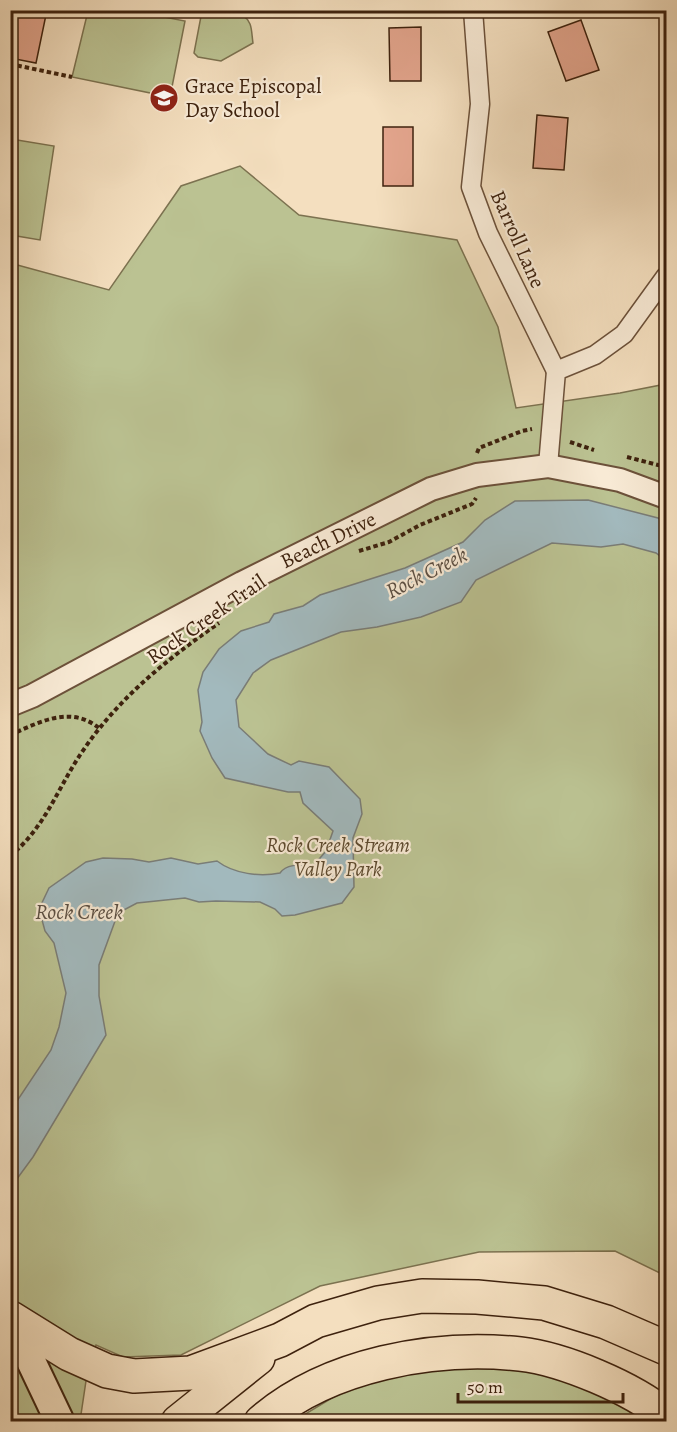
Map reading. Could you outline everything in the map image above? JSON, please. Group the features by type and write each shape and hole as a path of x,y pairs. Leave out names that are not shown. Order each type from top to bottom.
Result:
{"highway":[{"path":"10,1318 69,1354 107,1371 134,1376 191,1373 280,1340 316,1321 378,1303 422,1296 477,1297 544,1303 606,1322 666,1348"},
{"path":"178,1422 280,1340"},
{"path":"261,1422 278,1406 323,1382 372,1366 422,1355 471,1351 522,1354 574,1368 617,1385 666,1416"}],"main road":[{"path":"10,1318 60,1422"}],"street":[{"name":"Barroll Lane","path":"473,10 480,104 471,187 488,233 556,371"},
{"path":"548,466 556,371 595,355 624,334 666,276"},
{"name":"Beach Drive","path":"10,705 32,696 242,583 431,489 477,475 548,466 620,480 666,497"}],"path":[{"path":"10,64 72,77"},
{"path":"475,456 479,448 522,431 534,429"},
{"path":"352,553 389,542 420,525 472,504 477,496"},
{"name":"Rock Creek Trail","path":"10,856 33,835 79,757 99,728 125,699 162,665 222,620"},
{"path":"10,735 45,720 65,715 86,719 99,728"}],"green space":[{"path":"88,11 133,11 185,21 170,97 72,77"},
{"path":"202,11 229,11 242,15 250,24 253,43 221,61 198,57 194,53"},
{"path":"11,139 54,146 40,240 11,235"},
{"name":"Rock Creek Stream Valley Park","path":"240,166 299,215 457,240 498,327 516,408 666,384 666,1276 615,1251 479,1252 320,1286 181,1355 123,1357 96,1345 86,1381 80,1421 11,1421 10,263 109,290 181,186"},
{"path":"512,1360 590,1381 660,1422 292,1422 355,1384 432,1361"}],"water":[{"name":"Rock Creek","path":"588,500 658,518 666,523 666,561 656,553 623,544 601,547 552,543 476,580 461,602 421,617 341,632 271,660 253,673 236,700 239,727 268,754 291,765 299,761 329,767 360,799 362,814 353,838 354,887 342,903 295,915 282,916 275,909 260,902 199,902 185,898 137,903 118,913 99,965 99,996 106,1035 33,1157 11,1187 11,1110 51,1050 59,1027 66,993 54,943 45,931 39,909 49,888 86,862 103,858 149,862 171,858 198,864 217,861 239,872 264,875 280,873 291,866 314,865 326,851 333,831 303,803 300,792 288,792 225,778 212,758 200,731 202,722 198,690 203,672 219,649 241,631 269,622 274,614 303,606 320,595 405,568 463,542 485,520 515,501"}],"building":[{"path":"10,10 47,10 36,63 10,58"},
{"path":"581,20 599,70 566,81 548,32"},
{"path":"421,27 421,81 390,81 389,28"},
{"path":"537,115 568,118 564,170 533,168"},
{"path":"383,127 413,127 413,186 383,186"}],"place":[{"name":"Grace Episcopal Day School","path":"164,98"}]}
